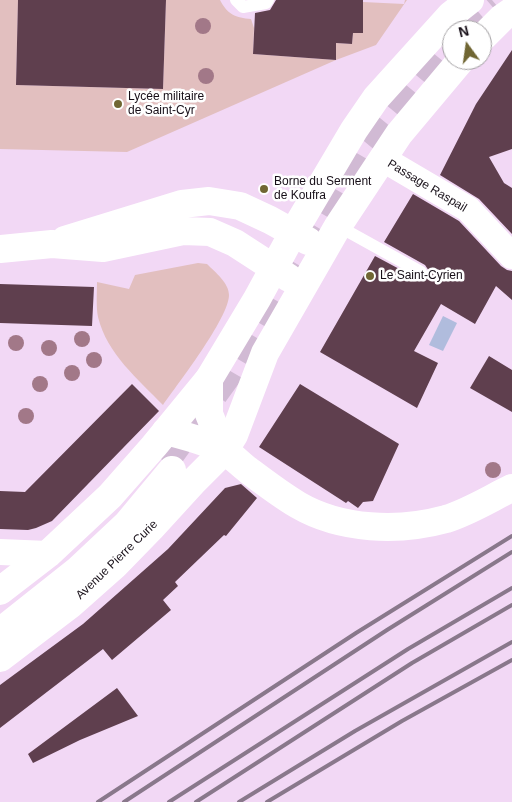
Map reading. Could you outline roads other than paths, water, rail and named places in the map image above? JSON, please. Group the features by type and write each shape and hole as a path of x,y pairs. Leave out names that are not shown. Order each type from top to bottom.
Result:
{"main road":[{"path":"0,591 48,554 110,496 209,379 354,130 376,98 460,5"},
{"path":"492,28 512,11"},
{"name":"Avenue Pierre Curie","path":"0,658 64,609 115,565 224,450 234,436 264,353 338,226 399,134 453,70"},
{"path":"52,244 182,204 209,201 240,206 324,250"},
{"path":"0,250 52,244 103,248 183,232 210,232 235,242 302,287"},
{"path":"209,379 209,414 224,450"},
{"path":"166,431 188,436 224,450 299,506 338,521 362,525 407,526 447,518 512,488"},
{"path":"0,615 70,560 169,466 127,524 78,570 0,632"}],"street":[{"name":"Passage Raspail","path":"383,159 468,209 512,256"},
{"path":"0,552 48,554"}],"lane":[{"path":"236,0 243,7 266,3 268,0"},
{"path":"338,226 421,272"}],"water":[{"path":"443,316 457,323 443,351 429,345"}],"tunnel":[{"path":"469,20 492,0"},
{"path":"165,462 229,373 363,142 442,46"}],"railway":[{"path":"98,802 356,633 512,536"},
{"path":"124,802 387,630 512,552"},
{"path":"169,802 408,649 512,588"},
{"path":"196,802 412,663 512,605"},
{"path":"239,802 355,731 512,642"},
{"path":"267,802 402,721 512,660"}],"place":[{"name":"Lycée militaire de Saint-Cyr","path":"118,104"},
{"name":"Borne du Serment de Koufra","path":"264,189"},
{"name":"Le Saint-Cyrien","path":"370,276"}]}
